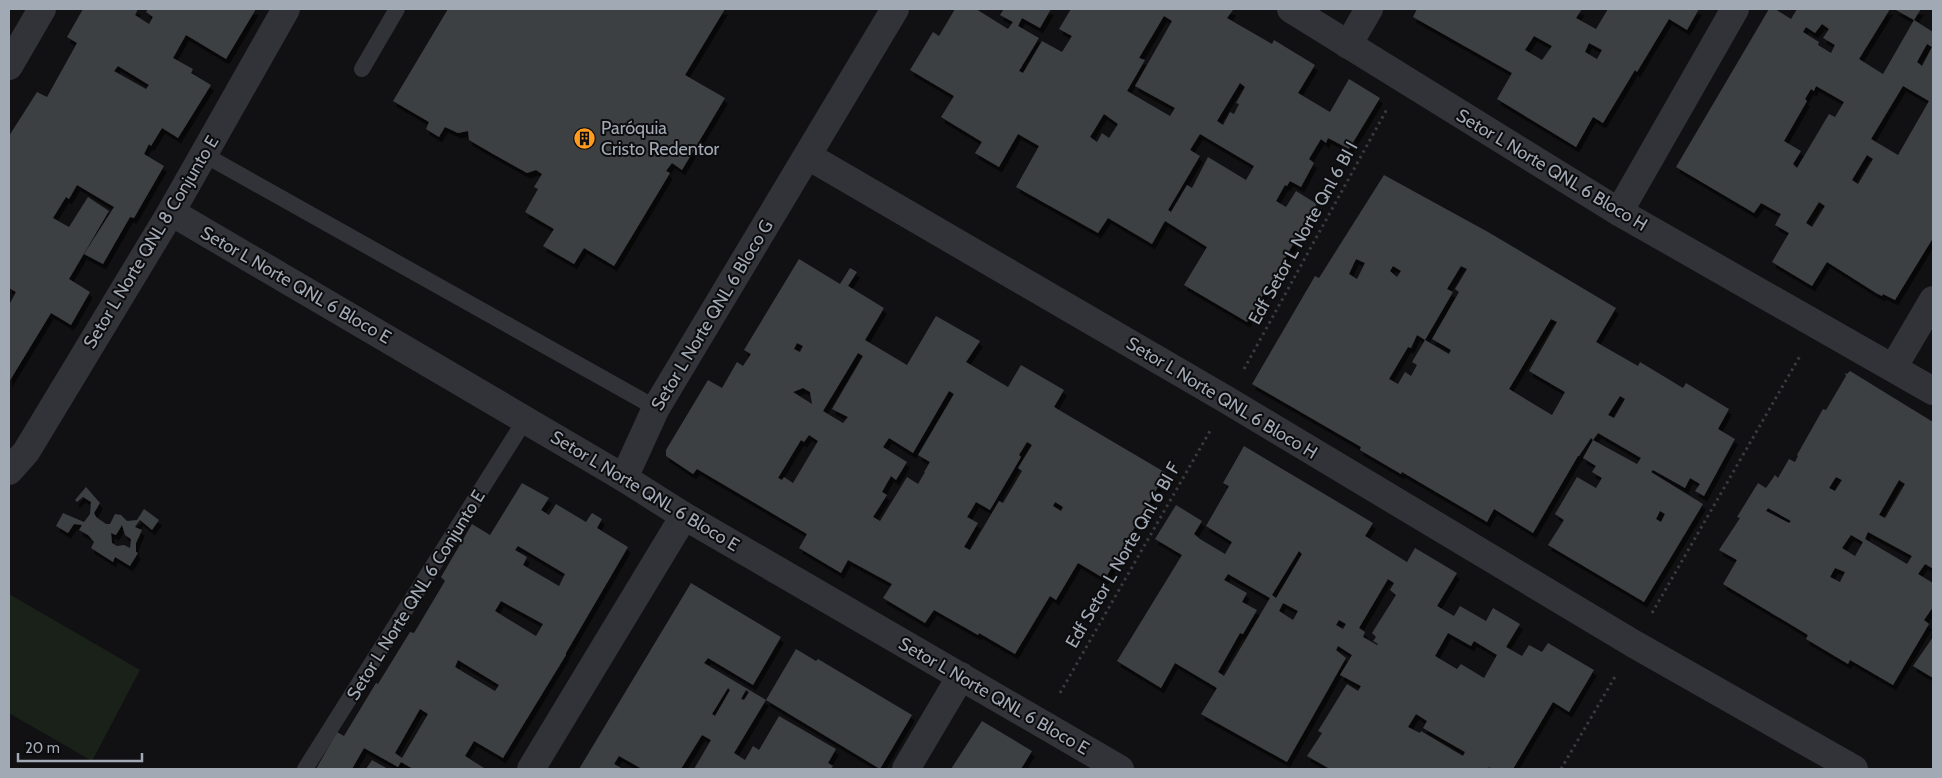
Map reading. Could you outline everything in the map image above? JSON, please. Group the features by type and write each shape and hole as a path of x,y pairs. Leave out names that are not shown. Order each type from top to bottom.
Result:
{"street":[{"path":"9,66 42,9"},
{"name":"Setor L Norte QNL 8 Conjunto E","path":"9,471 26,452 170,212 286,9"},
{"name":"Setor L Norte QNL 6 Bloco G","path":"624,478 656,408 895,9"},
{"name":"Setor L Norte QNL 6 Bloco H","path":"1291,9 1619,212 1933,391"},
{"path":"1348,45 1369,9"},
{"path":"1619,212 1736,9"},
{"name":"Setor L Norte QNL 6 Bloco H","path":"808,156 1227,400 1634,644 1854,769"},
{"name":"Setor L Norte QNL 6 Bloco E","path":"170,212 624,478 684,516 1120,769"},
{"path":"1893,368 1933,300"},
{"path":"531,769 684,516"},
{"path":"906,769 961,676"}],"lane":[{"path":"362,69 397,9"},
{"path":"203,154 656,408"},
{"name":"Setor L Norte QNL 6 Conjunto E","path":"305,769 525,420"}],"path":[{"name":"Edf Setor L Norte Qnl 6 BI I","path":"1227,400 1404,79"},
{"path":"1561,769 1817,326"},
{"name":"Edf Setor L Norte Qnl 6 BI F","path":"1042,724 1227,400"}],"shaded area":[{"path":"9,594 140,670 92,761 9,713"}],"building":[{"path":"83,9 138,9 135,15 149,24 153,17 146,12 148,9 256,9 226,59 186,35 173,58 193,69 191,73 211,85 178,138 162,128 151,146 149,144 144,154 164,166 134,218 130,217 103,264 84,254 114,207 77,185 69,199 66,197 53,218 69,227 88,197 109,211 69,279 90,292 71,325 51,313 9,382 9,305 16,292 9,288 9,136 37,92 47,97 77,43 67,37","holes":["118,66 149,85 146,89 114,71"]},
{"name":"Paróquia Cristo Redentor","path":"448,9 725,9 685,75 725,98 682,170 672,163 666,171 670,173 614,266 584,248 574,264 543,246 554,229 525,212 538,189 534,187 542,174 536,170 527,173 493,154 469,140 468,131 458,133 445,127 439,137 426,129 429,122 393,101"},
{"path":"955,9 976,9 1008,29 1013,22 1000,15 1004,9 1051,9 1040,28 1022,18 1018,26 1039,38 1019,71 1023,73 1042,41 1062,52 1072,36 1059,29 1071,9 1231,9 1233,10 1227,18 1272,44 1274,40 1315,65 1298,93 1330,112 1349,79 1380,98 1349,149 1328,138 1326,143 1321,139 1309,159 1314,163 1301,187 1290,181 1287,186 1285,185 1276,201 1286,207 1296,191 1317,204 1247,322 1184,285 1207,247 1165,221 1152,244 1108,218 1098,233 1016,187 1039,146 1018,134 999,167 975,153 982,142 941,117 954,96 910,70 933,32 939,36","holes":["1164,16 1172,21 1135,86 1175,108 1170,116 1127,91 1145,60 1139,58","1240,83 1245,87 1236,103 1239,104 1234,114 1230,112 1223,125 1217,121","1104,114 1118,124 1109,138 1102,133 1097,142 1090,137","1200,134 1254,166 1246,180 1208,157 1192,188 1187,185 1171,212 1168,210 1200,156 1190,150"]},
{"path":"1417,9 1582,9 1576,18 1596,29 1608,9 1699,9 1687,30 1669,19 1603,123 1593,117 1576,147 1497,99 1512,73 1413,17","holes":["1534,36 1552,46 1542,60 1525,50","1589,43 1602,50 1597,59 1585,52"]},
{"path":"1769,9 1775,9 1791,19 1797,9 1890,9 1859,59 1883,74 1914,20 1933,32 1933,238 1895,300 1876,293 1827,262 1812,286 1772,262 1789,233 1775,225 1781,214 1761,203 1754,213 1676,167","holes":["1822,24 1829,29 1823,38 1835,45 1831,53 1818,45 1819,42 1803,32 1806,27 1815,33","1927,44 1932,47 1922,66 1917,62","1816,86 1844,102 1835,117 1829,114 1797,168 1793,164 1801,151 1784,141 1807,101 1805,99 1811,89 1814,91","1903,86 1929,101 1898,155 1871,139","1867,155 1873,159 1858,184 1852,180","1819,202 1825,206 1812,227 1806,223"]},
{"path":"1894,9 1921,9 1914,20"},
{"path":"1384,175 1488,232 1616,308 1596,342 1638,366 1640,362 1683,388 1686,383 1729,409 1718,429 1735,439 1704,496 1695,491 1700,484 1690,478 1685,488 1653,470 1651,472 1703,504 1644,602 1548,545 1564,520 1555,514 1577,477 1596,488 1602,478 1592,472 1596,466 1583,458 1593,440 1591,438 1578,456 1533,533 1494,509 1487,522 1402,472 1401,474 1360,450 1361,447 1252,384 1315,276 1319,278","holes":["1356,259 1365,263 1357,279 1349,274","1393,266 1401,271 1397,277 1390,271","1461,266 1467,269 1455,289 1459,292 1432,339 1451,350 1449,354 1425,340 1453,292 1447,289","1551,319 1557,322 1529,371 1565,392 1552,415 1509,389","1417,335 1425,340 1412,362 1417,365 1411,376 1405,372 1398,384 1389,379 1408,347 1411,348","1620,396 1625,399 1614,418 1608,415","1598,433 1641,458 1637,464 1593,440","1660,511 1665,514 1661,522 1656,519"]},
{"path":"799,259 840,284 850,268 857,272 848,286 884,308 865,340 907,365 936,316 980,341 966,362 1008,387 1021,365 1064,390 1054,407 1166,473 1105,579 1078,563 1056,600 1050,596 1015,654 934,610 925,623 883,598 892,584 848,560 841,573 799,548 807,534 697,469 693,474 666,456 666,450 708,380 722,388 737,362 743,366 751,354 744,350","holes":["797,343 803,346 800,352 794,349","858,353 863,356 832,409 848,417 843,423 823,411","803,388 810,392 812,404 793,392","949,391 954,394 918,455 930,462 925,472 918,484 907,477 880,521 873,517 887,495 882,492 891,476 896,480 907,462 883,447 889,438 913,453","809,435 818,441 793,483 784,477 782,480 778,478 801,440 804,442","1027,442 1032,445 1018,468 1022,471 1003,503 999,501 970,550 964,547 978,523 967,517 976,502 990,510 1021,457 1019,455","1055,502 1063,507 1061,511 1053,506"]},
{"path":"1850,371 1933,422 1933,566 1932,568 1925,564 1918,574 1933,583 1933,607 1924,620 1929,624 1893,685 1850,660 1848,664 1806,639 1808,635 1723,584 1737,560 1719,550 1740,518 1737,517 1758,483 1766,488 1775,475 1778,478 1789,459 1795,462 1797,455 1823,409 1826,410 1846,376 1845,373 1847,374","holes":["1836,477 1842,480 1835,491 1829,488","1899,480 1905,484 1885,518 1879,515","1768,508 1791,521 1789,523 1766,511","1868,532 1912,556 1907,564 1865,539","1851,535 1863,542 1855,556 1842,548","1835,568 1845,572 1840,582 1830,577"]},
{"path":"1244,446 1373,523 1365,536 1407,562 1415,548 1457,573 1437,606 1454,616 1460,606 1486,621 1493,608 1520,624 1506,647 1522,656 1529,645 1542,652 1548,643 1594,670 1569,712 1553,702 1513,769 1492,769 1489,767 1488,769 1330,769 1307,756 1322,733 1318,731 1347,684 1358,691 1361,686 1340,675 1352,655 1338,646 1336,650 1346,658 1287,762 1201,714 1217,688 1175,663 1161,688 1117,661 1182,555 1155,539 1176,505 1202,521 1194,534 1225,554 1232,542 1206,526 1229,486 1223,483","holes":["1299,551 1302,554 1276,598 1272,595","1228,574 1270,598 1224,676 1218,672 1240,633 1243,634 1257,610 1242,602 1247,593 1224,580","1388,579 1394,583 1390,590 1396,595 1372,633 1376,637 1373,641 1378,644 1363,637 1365,632 1359,628","1283,603 1298,611 1293,620 1279,611","1339,620 1346,624 1343,629 1336,625","1448,633 1471,646 1474,641 1497,655 1484,678 1461,664 1457,669 1435,656","1416,714 1427,721 1423,728 1465,752 1463,756 1421,731 1420,733 1408,727"]},
{"path":"522,483 549,498 541,510 549,515 556,504 586,522 592,513 602,519 597,528 628,547 566,655 503,758 474,741 465,756 483,769 413,769 401,762 398,767 364,748 352,769 316,769 337,732 344,736 410,632 414,633 445,581 441,577 472,524 490,535","holes":["518,546 565,574 559,586 523,565 527,557 515,550","501,601 543,624 536,636 495,611","458,660 499,685 495,691 455,667","420,709 428,714 402,758 395,753"]},
{"path":"86,487 100,503 94,513 96,517 106,524 110,524 115,514 121,515 127,521 137,520 144,509 159,520 152,530 140,520 135,527 142,530 136,543 136,552 138,553 130,566 115,557 113,562 91,548 94,542 88,535 79,530 82,525 74,524 68,533 56,526 63,513 84,522 90,514 91,502 83,497 77,502 75,500","holes":["122,525 125,535 131,539 130,548 124,545 117,546 112,543 111,533 116,535"]},
{"path":"691,583 781,637 753,685 708,658 704,663 766,700 734,753 745,760 753,746 759,750 779,716 836,749 828,763 833,766 831,769 694,769 711,740 702,735 681,769 642,769 619,756 614,764 623,769 579,769","holes":["728,688 730,690 715,716 712,714","746,690 749,692 744,700 741,699"]},
{"path":"1933,637 1933,678 1913,666"},
{"path":"796,649 816,661 818,659 912,715 880,769 766,700"},
{"path":"982,721 1032,751 1021,769 951,769"},
{"path":"372,760 388,769 366,769"}],"place":[{"name":"Paróquia Cristo Redentor","path":"585,138"}]}
